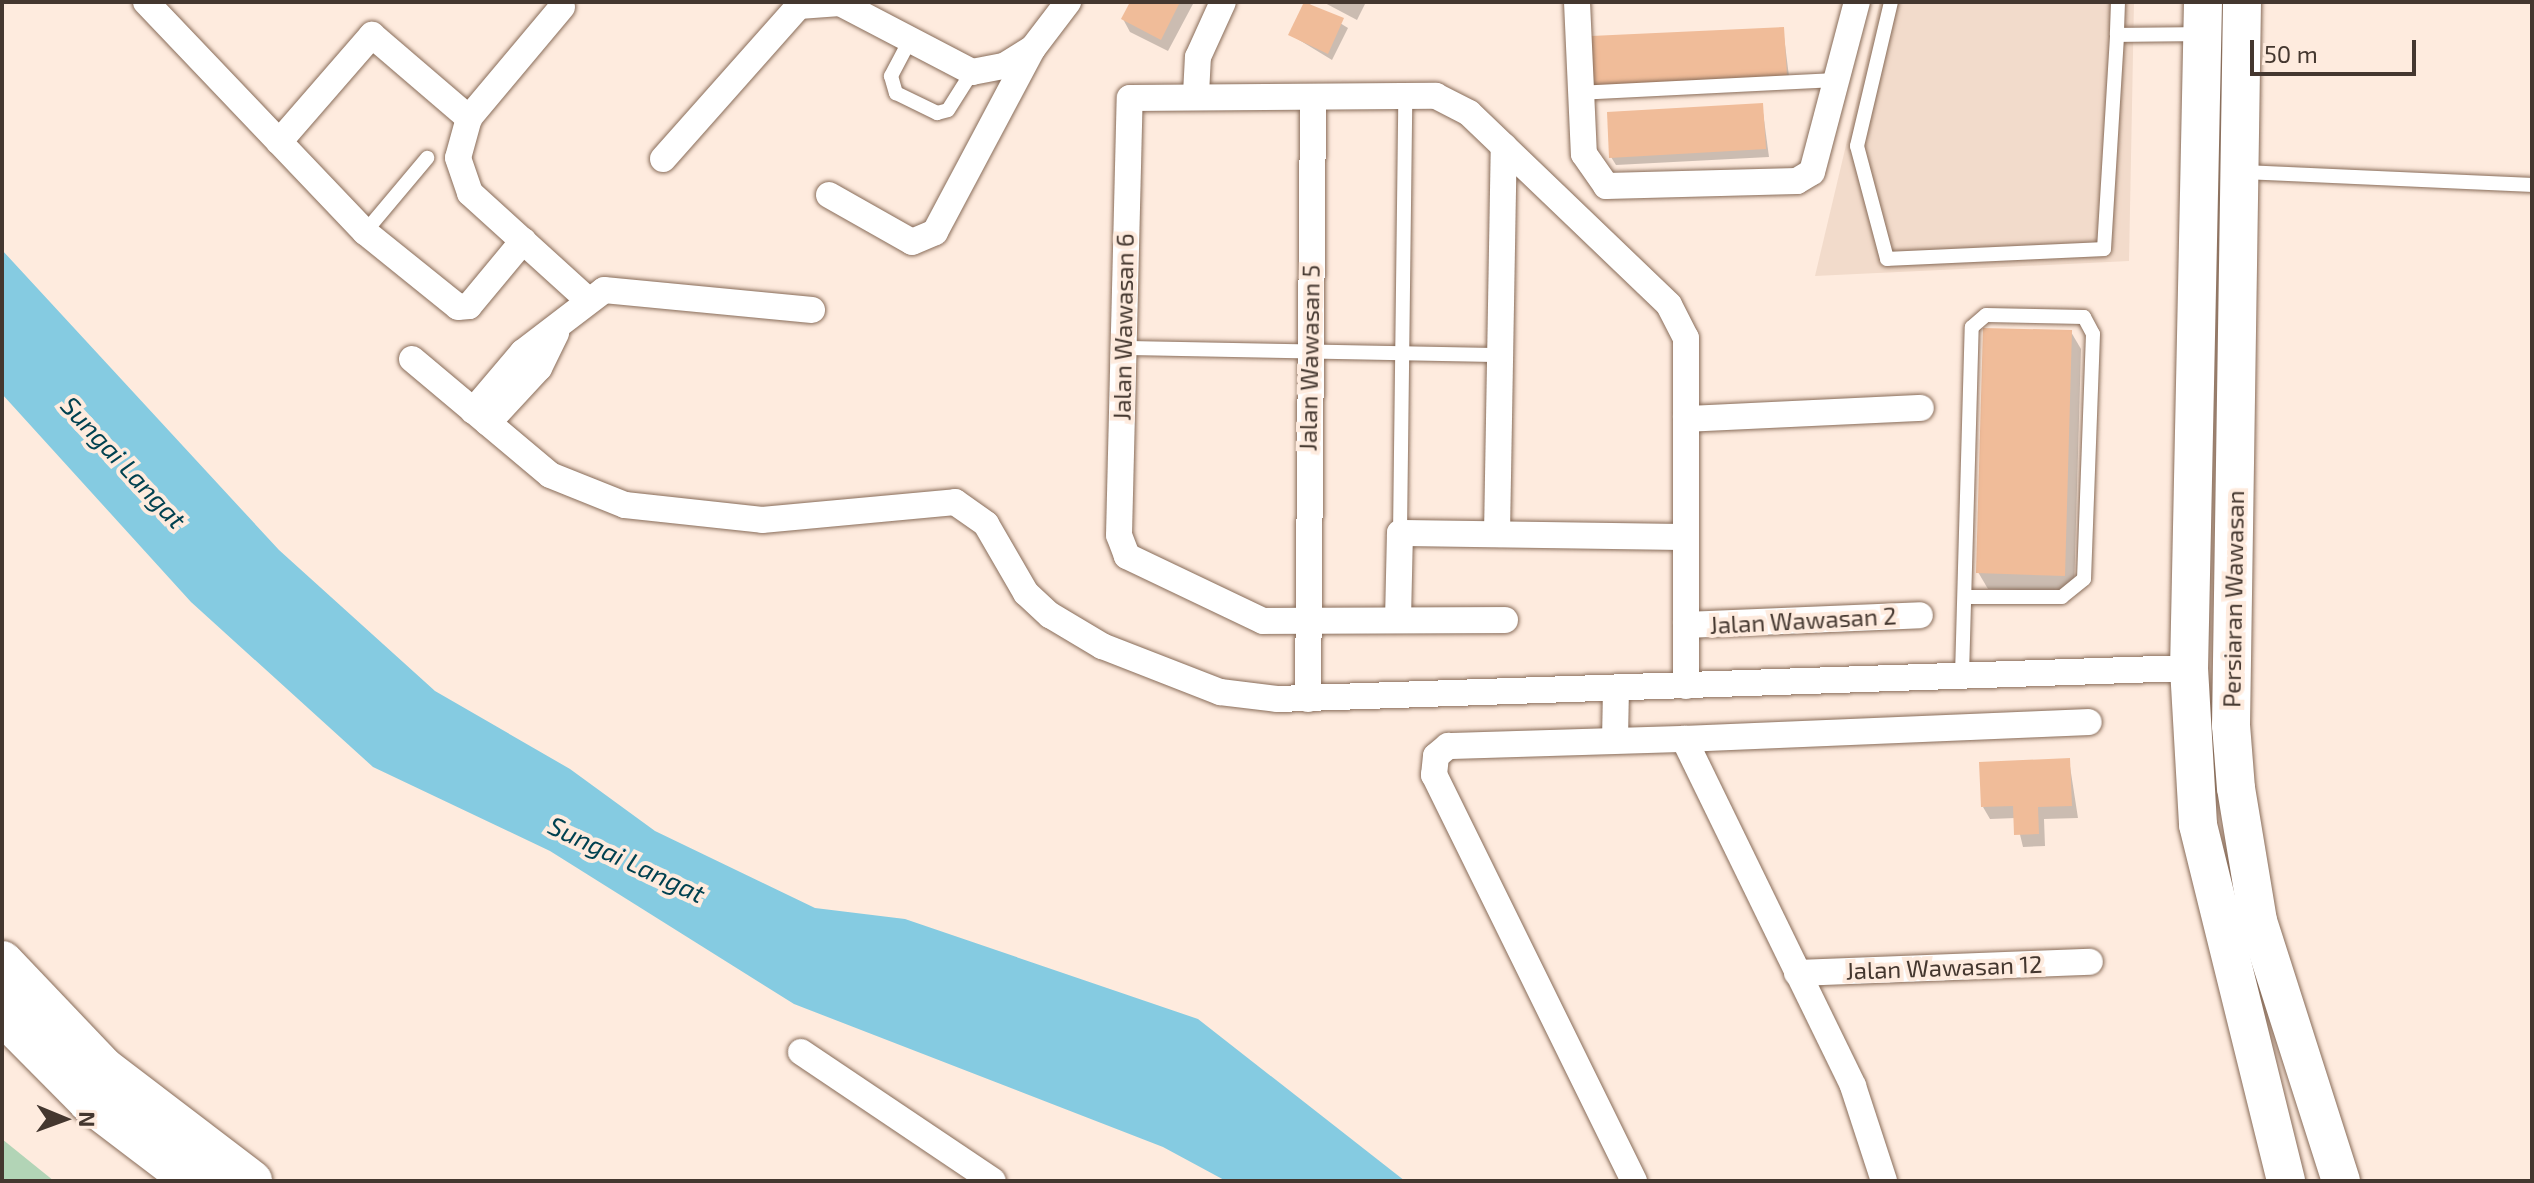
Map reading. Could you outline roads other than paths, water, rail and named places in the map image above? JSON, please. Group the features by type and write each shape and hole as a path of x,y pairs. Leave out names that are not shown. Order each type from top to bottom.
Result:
{"main road":[{"name":"Persiaran Wawasan","path":"2242,2 2245,172 2232,580 2231,725 2258,921 2341,1181"},
{"name":"Persiaran Wawasan","path":"2203,18 2204,250 2189,668 2198,825 2286,1181"},
{"path":"2204,250 2222,199 2245,172 2215,129 2205,98"},
{"path":"2231,725 2214,691 2189,668 2218,635 2232,580"},
{"path":"2,962 104,1069 251,1181"},
{"path":"2,1013 89,1101 194,1181"}],"street":[{"path":"146,2 365,232 463,308 523,241"},
{"path":"829,195 912,242 935,232 1033,48 1068,2"},
{"path":"1223,2 1198,57 1196,94 1436,96 1469,113 1680,318 1686,419 1686,686"},
{"path":"1577,2 1584,154 1606,186 1797,181 1822,155 1857,2"},
{"path":"663,159 799,6 840,3 972,72 1004,66 1033,48"},
{"path":"562,7 469,118 461,176 523,241 588,300"},
{"path":"279,142 372,35 469,118"},
{"name":"Jalan Wawasan 6","path":"1196,94 1130,98 1119,535 1127,556 1263,621 1304,620"},
{"name":"Jalan Wawasan 5","path":"1308,699 1304,620 1313,97"},
{"path":"1497,534 1504,146"},
{"path":"480,417 539,368 556,333 588,300 622,287 812,310"},
{"path":"412,359 550,475 625,505 762,520 955,502 986,524 1026,593 1102,646 1220,692 1308,699 2189,668"},
{"path":"1686,419 1921,408"},
{"path":"1398,620 1400,533 1686,537"},
{"name":"Jalan Wawasan 2","path":"1686,625 1920,615"},
{"path":"1304,620 1505,620"},
{"path":"1615,740 1616,688"},
{"path":"1634,1181 1434,775 1436,756 1448,746 2089,722"},
{"path":"1684,739 1853,1086 1884,1181"},
{"name":"Jalan Wawasan 12","path":"1797,973 2090,962"},
{"path":"801,1052 993,1181"}],"lane":[{"path":"1891,2 1857,146 1887,259 2104,249 2118,2"},
{"path":"2117,35 2203,18"},
{"path":"910,40 891,76 896,93 937,113 948,110 972,72"},
{"path":"1579,93 1839,80"},
{"path":"1400,533 1405,97"},
{"path":"365,232 427,158"},
{"path":"2245,172 2532,185"},
{"path":"1962,675 1972,327 1986,315 2084,317 2093,334 2084,579 2062,597 1965,597"},
{"path":"1123,348 1500,355"}],"water":[{"name":"Sungai Langat","path":"2,250 279,550 435,691 570,769 655,831 815,908 905,919 1198,1019 1405,1181 1226,1181 1163,1147 794,1004 550,851 373,767 191,602 2,394"}]}
